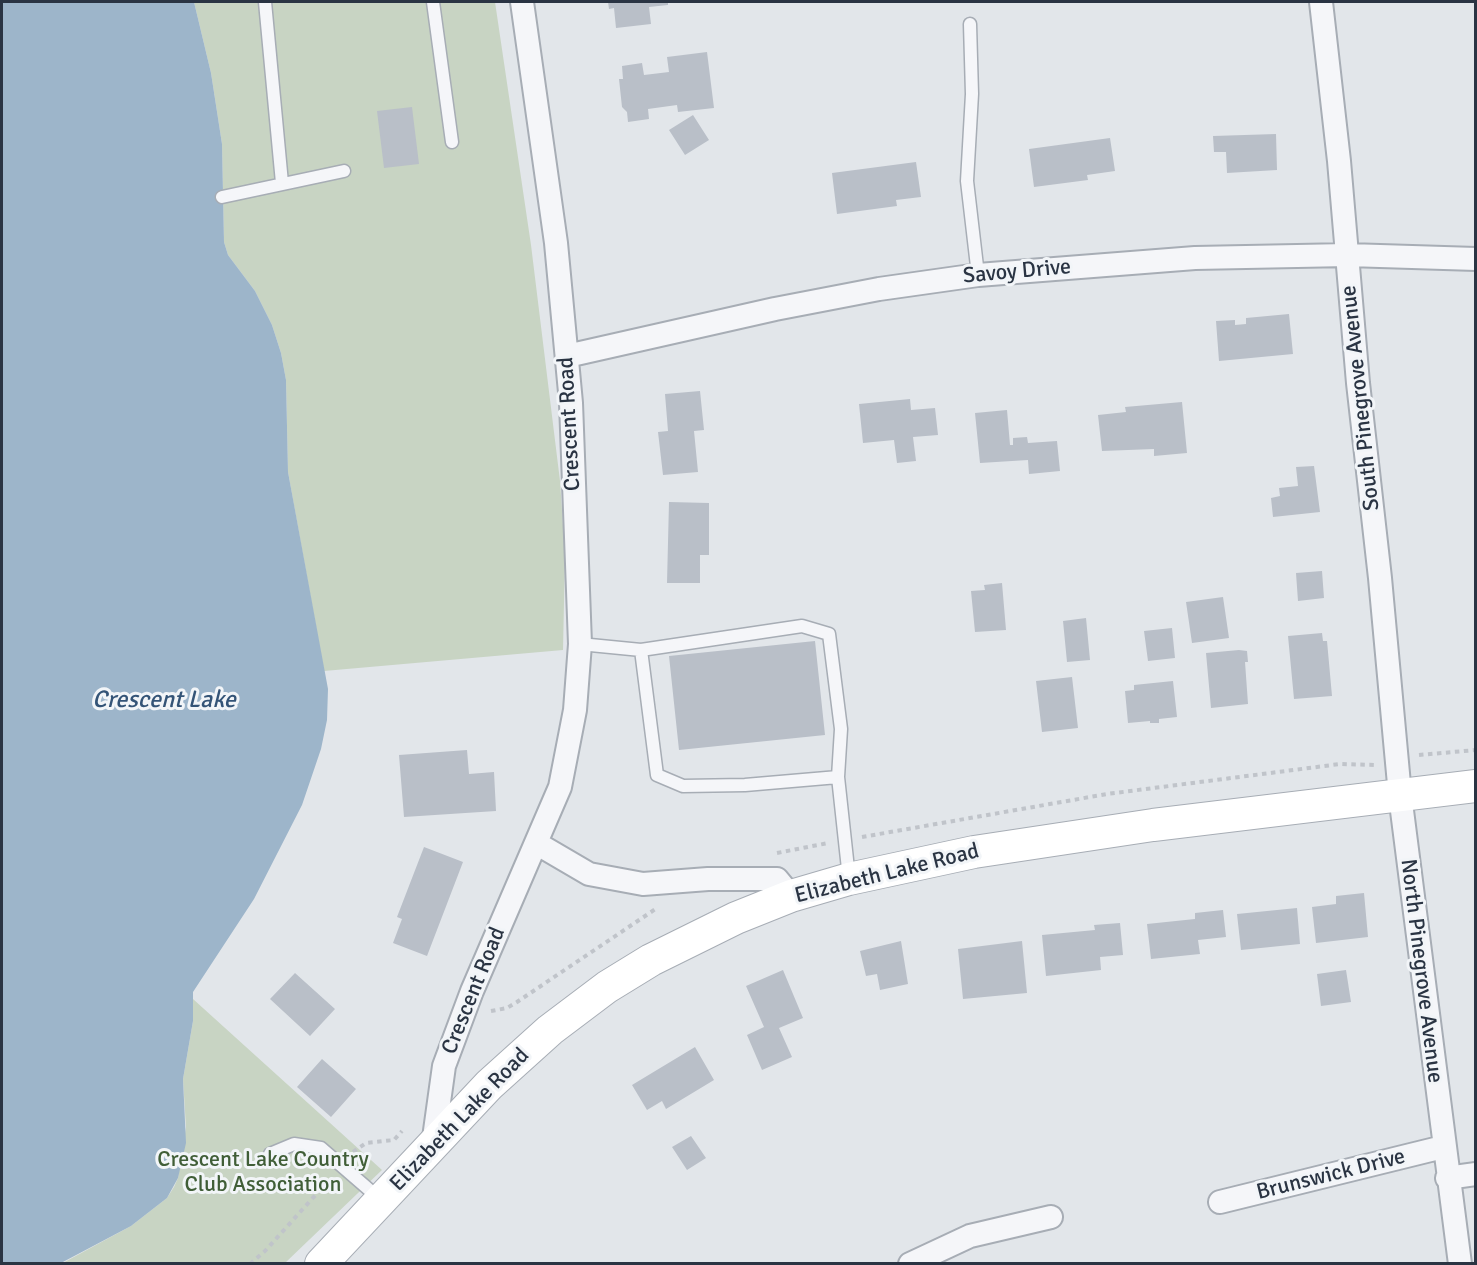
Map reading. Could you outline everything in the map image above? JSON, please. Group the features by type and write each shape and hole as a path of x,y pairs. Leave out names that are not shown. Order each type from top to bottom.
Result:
{"street":[{"name":"Crescent Road","path":"433,1145 444,1066 560,787 575,710 580,644 567,356 556,243 522,2"},
{"name":"South Pinegrove Avenue","path":"1321,2 1400,795"},
{"name":"Savoy Drive","path":"567,356 776,309 879,289 978,275 1195,258 1348,255 1476,259"},
{"name":"Elizabeth Lake Road","path":"321,1263 519,1057 564,1019 607,987 698,935 791,896 849,879 951,856 1052,839 1476,786"},
{"name":"North Pinegrove Avenue","path":"1400,795 1447,1178"},
{"path":"536,843 589,874 643,884 708,879 777,879 791,896"},
{"name":"Brunswick Drive","path":"1220,1202 1443,1148"},
{"path":"1460,1263 1447,1178 1476,1174"},
{"path":"910,1263 970,1236 1051,1217"}],"lane":[{"path":"265,2 282,183"},
{"path":"434,2 452,142"},
{"path":"970,24 972,94 968,181 978,275"},
{"path":"222,197 344,171"},
{"path":"580,644 641,650 802,626 828,634 841,729 838,777 849,879"},
{"path":"641,650 657,775 683,786 745,785 838,777"},
{"path":"270,1154 294,1144 321,1148 382,1200"}],"green space":[{"path":"194,2 495,2 531,245 560,481 565,555 563,650 324,671 288,472 286,380 281,353 272,325 255,291 228,255 224,242 222,144 211,73"},
{"name":"Crescent Lake Country Club Association","path":"193,999 382,1170 285,1263 61,1264 131,1226 167,1198 174,1187 178,1178 186,1127 183,1079 193,1021"}],"water":[{"name":"Crescent Lake","path":"2,2 194,2 211,73 222,144 224,242 228,255 255,291 272,325 281,353 286,380 288,472 328,689 327,720 321,749 302,805 254,899 193,992 193,1021 183,1079 186,1143 178,1178 167,1198 131,1226 61,1263 2,1264"}],"building":[{"path":"608,2 668,2 668,5 649,7 651,24 616,28 614,8 609,9"},
{"path":"707,52 714,108 678,112 677,105 648,109 649,119 628,122 627,112 622,107 619,79 623,79 622,66 642,63 644,75 669,72 667,57"},
{"path":"412,107 419,164 384,168 377,111"},
{"path":"693,115 709,140 685,155 669,130"},
{"path":"1276,134 1277,170 1227,173 1226,152 1214,152 1213,136"},
{"path":"1110,138 1115,171 1087,175 1088,180 1034,187 1029,149"},
{"path":"916,162 921,197 896,200 897,206 837,214 832,173"},
{"path":"1289,314 1293,354 1219,361 1216,321 1235,320 1235,325 1246,324 1246,318"},
{"path":"700,391 704,430 694,431 698,472 663,475 658,432 668,431 665,394"},
{"path":"910,399 911,410 935,408 938,435 913,437 916,461 897,463 894,440 863,443 859,404"},
{"path":"1182,402 1187,453 1154,456 1154,449 1102,451 1098,415 1126,412 1125,407"},
{"path":"1007,410 1010,445 1013,445 1013,438 1027,437 1028,443 1057,441 1060,471 1029,474 1028,460 980,463 975,413"},
{"path":"1314,466 1320,512 1273,517 1271,498 1280,496 1279,488 1298,486 1296,467"},
{"path":"669,502 709,503 709,555 700,555 700,583 667,583"},
{"path":"1322,571 1324,598 1298,601 1296,573"},
{"path":"1002,583 1006,630 975,632 971,591 985,590 984,585"},
{"path":"1223,597 1229,638 1192,643 1186,602"},
{"path":"1086,618 1090,660 1067,662 1063,621"},
{"path":"1172,628 1175,658 1148,661 1144,631"},
{"path":"1322,633 1323,641 1327,641 1332,696 1294,699 1288,636"},
{"path":"815,641 825,735 679,750 669,656"},
{"path":"1247,651 1248,662 1245,662 1248,704 1211,708 1206,653"},
{"path":"1072,677 1078,728 1042,732 1036,681"},
{"path":"1173,681 1177,717 1159,719 1159,723 1150,723 1150,721 1128,723 1125,691 1134,690 1134,685"},
{"path":"467,750 469,774 494,772 496,811 404,817 399,755"},
{"path":"424,847 463,862 427,956 393,943 402,919 397,917"},
{"path":"1364,893 1368,937 1316,943 1312,907 1336,904 1336,896"},
{"path":"1297,908 1300,944 1241,950 1237,914"},
{"path":"1223,910 1226,937 1198,940 1200,954 1151,959 1147,924 1195,919 1195,913"},
{"path":"1120,923 1123,955 1100,957 1101,970 1046,976 1042,935 1095,930 1094,925"},
{"path":"901,941 908,984 880,990 877,974 866,976 860,951"},
{"path":"1022,941 1027,993 963,999 958,949"},
{"path":"783,970 803,1018 779,1028 792,1057 762,1070 747,1035 764,1027 746,986"},
{"path":"1346,970 1351,1002 1321,1006 1317,974"},
{"path":"295,973 335,1009 310,1036 270,999"},
{"path":"695,1047 714,1080 666,1109 662,1101 647,1110 632,1085"},
{"path":"322,1059 356,1089 331,1117 297,1087"},
{"path":"691,1136 706,1158 687,1170 672,1147"}]}
